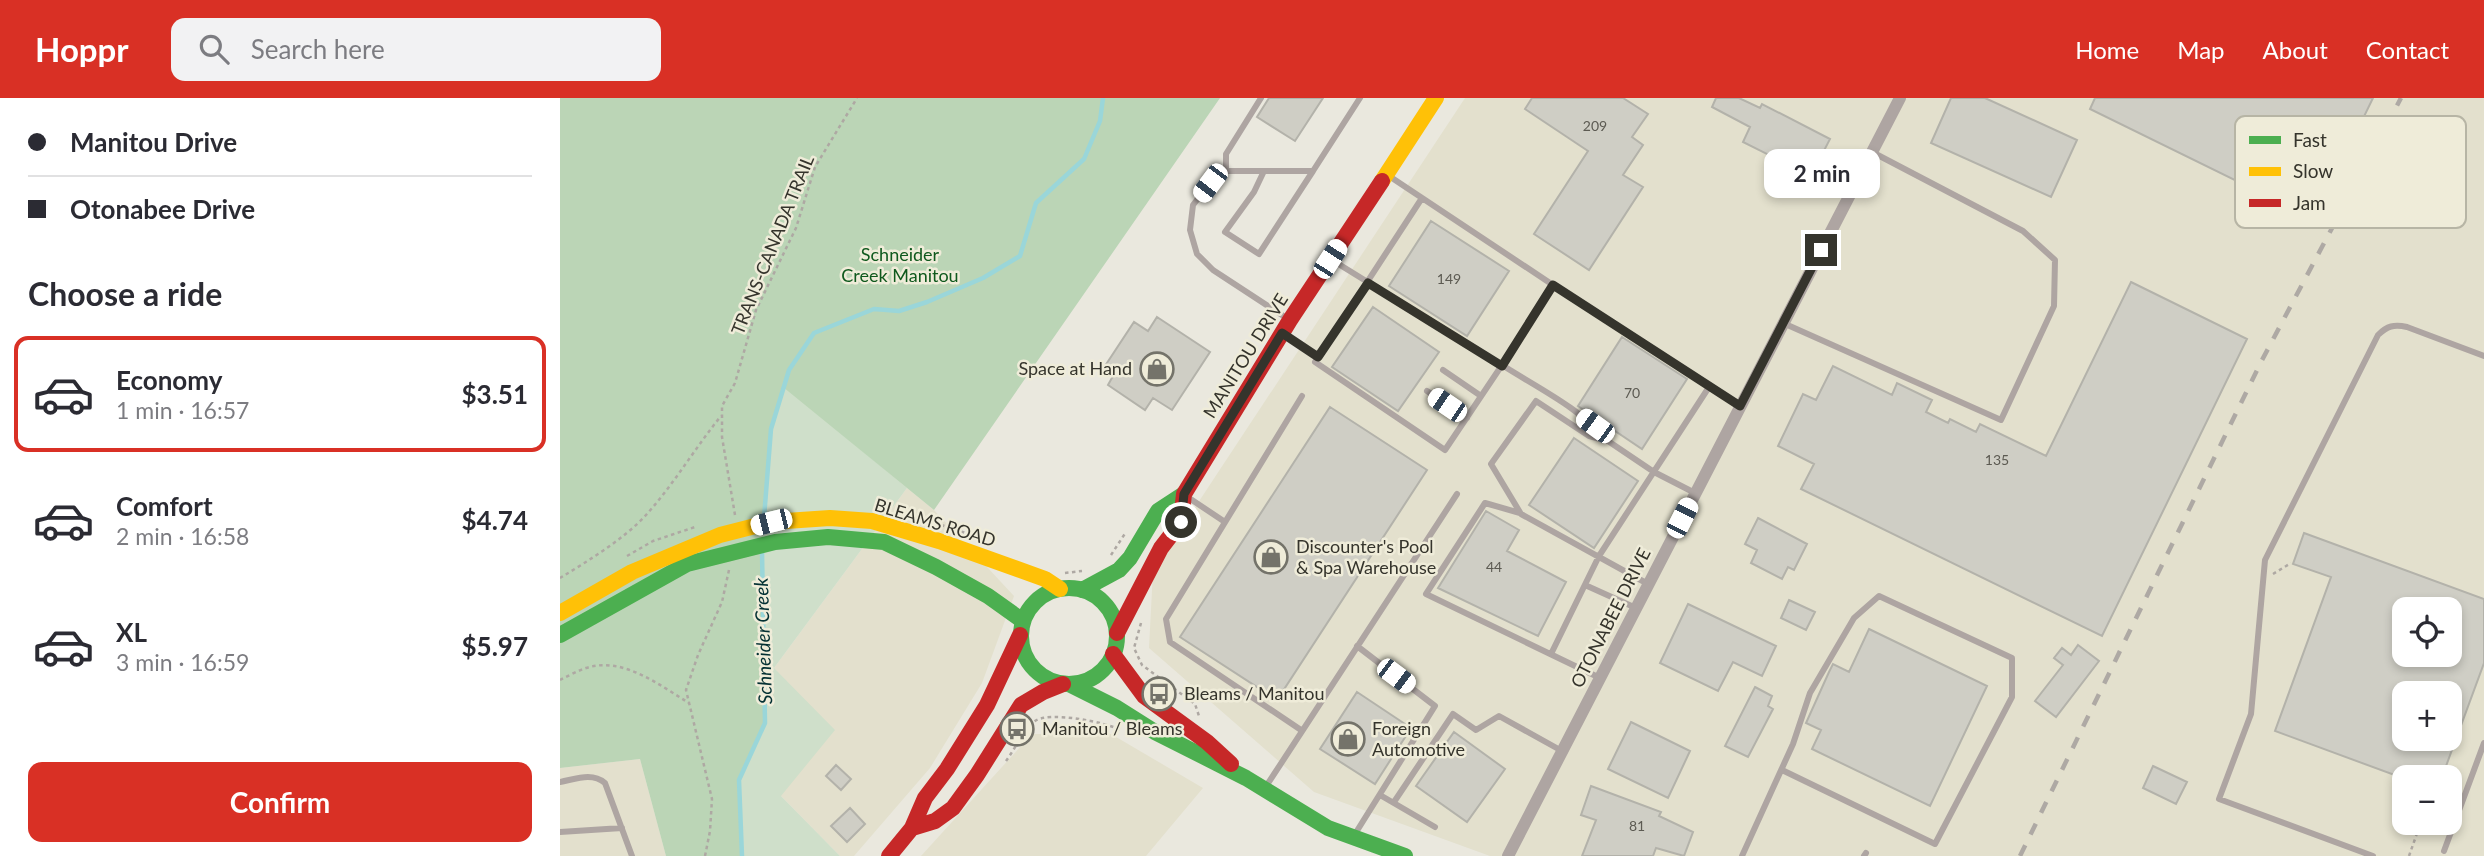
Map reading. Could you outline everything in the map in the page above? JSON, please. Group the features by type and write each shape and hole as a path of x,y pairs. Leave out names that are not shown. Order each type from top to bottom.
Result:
{"main road":[{"name":"MANITOU DRIVE","path":"1117,633 1161,548 1181,522 1184,494 1286,327 1436,98"},
{"name":"MANITOU DRIVE","path":"1082,590 1119,570 1130,558 1158,510 1184,494"},
{"name":"BLEAMS ROAD","path":"560,613 632,572 720,535 771,522 830,518 872,521 939,541 1045,579 1060,589"},
{"name":"BLEAMS ROAD","path":"560,635 687,564 726,557 775,542 828,537 884,542 988,596 1022,628"},
{"path":"889,856 912,828 925,798 947,769 987,705 1037,600 1060,589 1082,590 1103,603 1113,617 1117,633 1109,663 1087,681 1066,684 1043,692 1021,705 953,808 935,821 912,828"},
{"path":"1022,628 1023,652 1032,668 1046,679 1066,684 1117,708 1155,732 1246,778 1328,828 1405,856"},
{"path":"1113,654 1144,696 1207,742 1246,778"}],"street":[{"name":"OTONABEE DRIVE","path":"1508,856 1900,98"}],"lane":[{"path":"1226,171 1226,154 1262,98"},
{"path":"1264,171 1254,192 1225,232 1259,254 1360,98"},
{"path":"1783,323 2001,420 2054,306 2055,261 2024,231 1872,152"},
{"path":"1313,171 1226,171 1210,183 1193,205 1190,230 1197,254 1213,270 1286,327 1318,357"},
{"path":"1386,174 1740,406"},
{"path":"1422,198 1315,362 1445,450 1553,285"},
{"path":"1330,259 1574,411 1595,426 1608,441 1654,472 1695,494"},
{"path":"2373,856 2219,799 2250,713 2265,560 2378,335 2386,328 2396,325 2484,356"},
{"path":"1443,370 1482,396"},
{"path":"1551,654 1599,556 1709,387"},
{"path":"1427,391 1467,418"},
{"path":"1301,730 1170,642 1166,619 1302,396"},
{"path":"1521,514 1491,464 1536,401 1589,436 1608,441"},
{"path":"1184,494 1225,522"},
{"path":"1264,790 1457,494"},
{"path":"1600,678 1426,594 1485,503 1521,514 1648,584"},
{"path":"1585,584 1636,608"},
{"path":"1742,856 1793,744 1810,693 1854,618 1879,596 2012,658 2012,698 1935,844 1782,770"},
{"path":"1354,837 1435,706 1357,646"},
{"path":"1394,802 1453,715 1476,730 1499,716 1562,751"},
{"path":"2444,851 2484,743"},
{"path":"560,782 588,776 606,783 632,856"},
{"path":"1380,794 1435,827"},
{"path":"560,832 622,828"}],"path":[{"name":"TRANS-CANADA TRAIL","path":"736,518 722,437 722,406 735,383 756,310 796,228 815,167 858,98"},
{"path":"560,578 603,550 644,517 676,480 698,445 722,415"},
{"path":"1110,559 1112,551 1131,524"},
{"path":"705,856 712,799 686,690 722,601 726,557"},
{"path":"2263,580 2291,563"},
{"path":"1045,579 1086,571"},
{"path":"1144,615 1134,648 1142,665 1195,704"},
{"path":"560,680 587,667 613,665 633,671 689,703"},
{"path":"1005,762 1035,722 1043,718 1109,724 1121,730"},
{"path":"2409,856 2416,835"}],"shaded area":[{"path":"1465,98 2484,98 2484,856 1490,856 1314,792 1149,648 1153,571"},
{"path":"907,488 934,510 1014,596 982,683 930,768 854,856 840,856 781,796 774,668"},
{"path":"1032,734 1111,734 1203,788 1146,856 921,856"},
{"path":"640,759 666,856 560,856 560,768"}],"green space":[{"name":"Schneider Creek Manitou","path":"560,98 1220,98 934,510 783,387 771,429 761,570 765,723 739,780 742,856 666,856 640,759 560,768"},
{"path":"784,386 907,488 774,668 835,730 781,796 840,856 742,856 739,780 765,723 761,570 771,429"}],"building":[{"path":"1269,98 1323,98 1295,141 1257,117"},
{"path":"1532,98 1623,98 1648,114 1632,137 1643,145 1623,175 1643,187 1589,270 1534,234 1588,151 1525,109"},
{"path":"1716,98 1739,98 1760,108 1762,104 1830,139 1811,176 1743,142 1750,127 1712,107"},
{"path":"1951,98 1985,98 2077,140 2051,197 1931,143"},
{"path":"2095,98 2373,98 2364,116 2235,116 2235,180 2090,109"},
{"path":"1431,221 1509,271 1467,336 1389,286"},
{"path":"2131,282 2247,339 2102,636 1801,489 1814,464 1778,446 1803,394 1816,400 1833,366 1892,395 1897,383 1932,400 1926,412 1948,423 1950,419 1976,432 1980,424 2046,456"},
{"path":"1373,307 1439,352 1398,411 1332,367"},
{"path":"1157,317 1210,352 1172,410 1153,398 1145,410 1108,385 1113,376 1103,369 1134,322 1148,331"},
{"path":"1622,337 1687,379 1642,449 1578,406"},
{"path":"1330,407 1427,470 1277,700 1180,637"},
{"path":"1574,438 1638,481 1594,548 1529,505"},
{"path":"1486,511 1519,530 1507,551 1566,582 1538,636 1438,588"},
{"path":"1758,518 1807,544 1794,570 1788,567 1782,579 1751,563 1757,550 1745,544"},
{"path":"2304,533 2484,599 2484,663 2462,723 2462,681 2392,681 2392,751 2452,751 2446,765 2392,765 2392,774 2275,731 2331,577 2293,564"},
{"path":"1789,600 1815,612 1806,630 1781,618"},
{"path":"1688,604 1776,646 1762,676 1733,662 1718,691 1660,663"},
{"path":"1869,629 1987,686 1930,806 1812,749 1821,730 1806,723 1829,672 1833,664 1849,672"},
{"path":"2078,645 2099,661 2056,717 2035,701 2063,665 2054,658 2062,648 2071,655"},
{"path":"1755,687 1772,696 1768,706 1773,709 1748,757 1725,746"},
{"path":"1357,692 1411,728 1375,784 1320,749"},
{"path":"1631,722 1690,751 1668,798 1608,769"},
{"path":"1454,732 1505,769 1467,822 1416,786"},
{"path":"836,765 851,779 841,790 826,776"},
{"path":"2153,766 2187,782 2176,804 2143,788"},
{"path":"1591,786 1661,812 1659,816 1693,832 1684,856 1656,848 1653,856 1582,856 1596,820 1581,815"},
{"path":"850,808 865,824 847,842 831,826"}],"waterway":[{"name":"Schneider Creek","path":"764,518 771,429 789,370 814,333 874,309 899,311 927,302 983,278 1020,256 1036,203 1084,159 1100,121 1103,98"},
{"name":"Schneider Creek","path":"742,856 739,780 765,723 762,551"}],"railway":[{"path":"2391,116 2401,98"},
{"path":"2020,856 2261,362 2332,228"}],"traffic: fast":[{"path":"1082,590 1119,570 1130,558 1158,511 1184,494"},
{"path":"560,635 687,564 775,542 828,537 884,542 988,596 1023,621"},
{"path":"1069,588 1087,592 1103,602 1113,618 1117,636 1113,654 1103,670 1087,680 1069,684 1051,680 1035,670 1025,654 1021,636 1025,618 1035,602 1051,592 1069,588"},
{"path":"1069,684 1246,778 1328,828 1405,856"}],"traffic: slow":[{"path":"1382,181 1436,98"},
{"path":"560,613 632,572 720,535 771,522 830,518 872,521 939,541 1045,579 1060,589"}],"traffic: jam":[{"path":"1117,633 1161,548 1181,522 1184,494 1290,320 1382,181"},
{"path":"889,856 912,828 925,798 947,769 987,705 1020,635"},
{"path":"1113,654 1144,696 1207,742 1231,764"},
{"path":"912,828 935,821 953,808 1021,705 1063,684"}],"place":[{"name":"Space at Hand","path":"1157,369"},
{"name":"Discounter's Pool & Spa Warehouse","path":"1271,557"},
{"name":"Bleams / Manitou","path":"1159,694"},
{"name":"Manitou / Bleams","path":"1017,729"},
{"name":"Foreign Automotive","path":"1348,739"}],"route":[{"path":"1181,522 1184,494 1282,333 1318,357 1368,283 1502,366 1553,285 1740,406 1821,250"}]}
